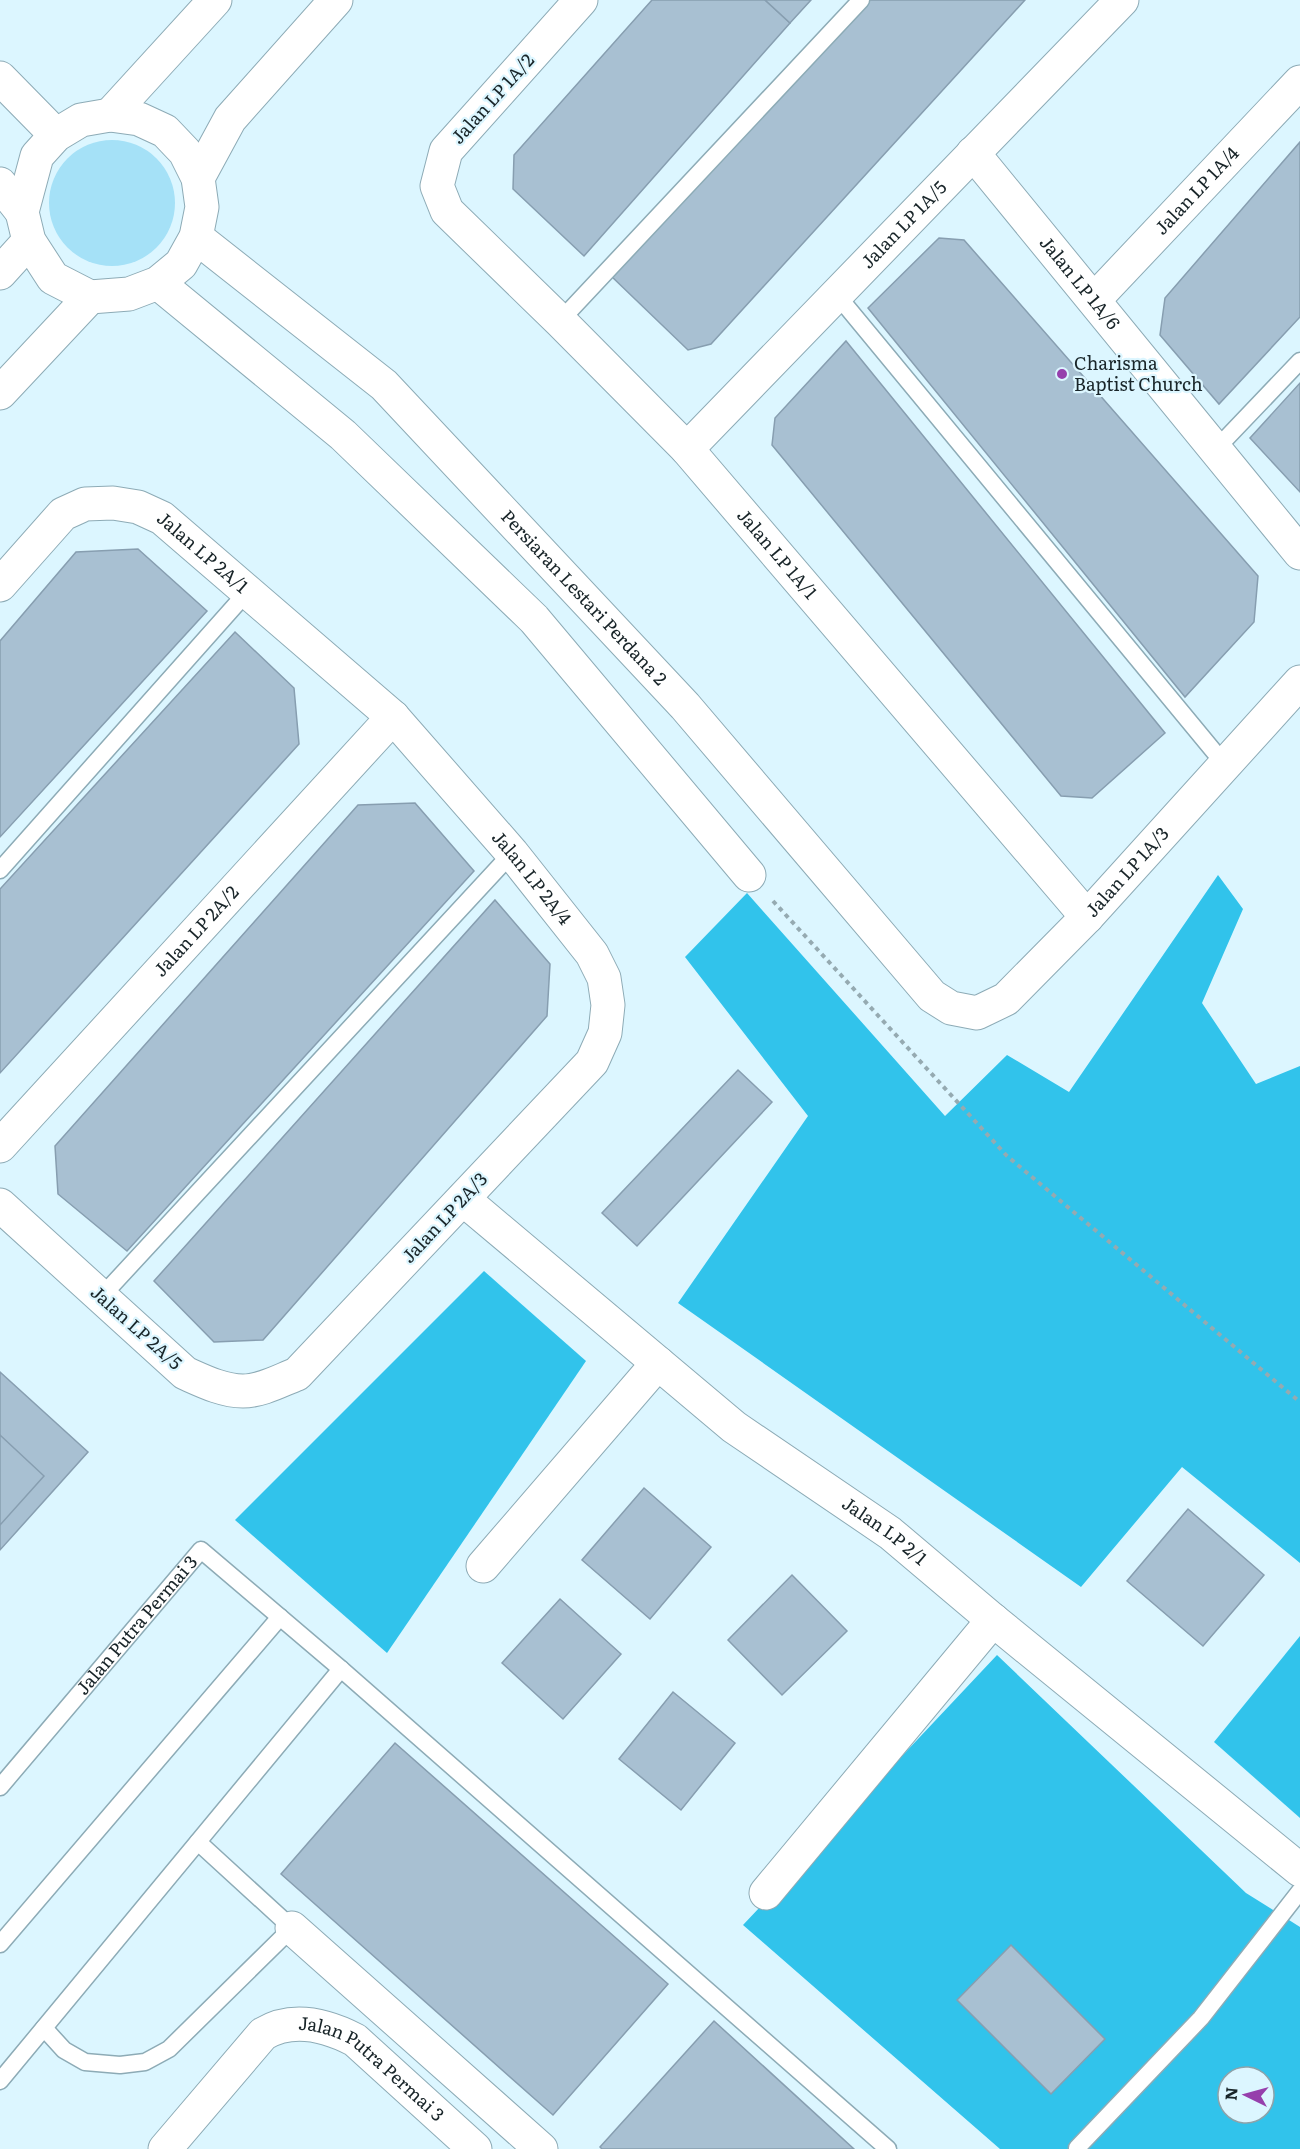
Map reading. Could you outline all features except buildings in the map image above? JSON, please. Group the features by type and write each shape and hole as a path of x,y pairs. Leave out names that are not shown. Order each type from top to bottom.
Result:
{"street":[{"path":"110,115 215,0"},
{"path":"198,178 230,119 336,0"},
{"name":"Jalan LP 1A/2","path":"447,211 437,186 446,151 581,0"},
{"name":"Jalan LP 1A/5","path":"687,449 973,153 1110,4"},
{"path":"0,78 56,135"},
{"name":"Jalan LP 1A/4","path":"1094,300 1300,82"},
{"path":"0,184 26,227 53,278 90,297 129,294 158,283 181,264 196,237 202,207 198,178 185,152 165,131 139,119 110,115 81,120 56,135 37,156 26,227 0,273"},
{"name":"Jalan LP 1A/6","path":"973,153 1300,553"},
{"name":"Jalan LP 1A/1","path":"447,211 687,449 1087,917"},
{"name":"Persiaran Lestari Perdana 2","path":"196,237 384,385 686,706 932,996"},
{"path":"158,283 343,435 534,619 749,875"},
{"path":"0,393 90,297"},
{"name":"Jalan LP 2A/1","path":"0,585 63,514 85,504 113,503 138,507 162,518 393,717"},
{"name":"Jalan LP 1A/3","path":"932,996 951,1008 977,1013 1006,999 1087,917 1300,682"},
{"name":"Jalan LP 2A/4","path":"393,717 512,853 592,954 604,978 608,1005 605,1033 592,1062"},
{"name":"Jalan LP 2A/2","path":"0,1146 393,717"},
{"name":"Jalan LP 2A/3","path":"297,1374 592,1062"},
{"name":"Jalan LP 2/1","path":"463,1199 734,1427 890,1533 993,1620 1300,1870"},
{"name":"Jalan LP 2A/5","path":"0,1204 185,1373 216,1386 243,1391 267,1386 297,1374"},
{"path":"483,1566 658,1363"},
{"path":"766,1893 993,1620"},
{"path":"292,1928 541,2149"},
{"name":"Jalan Putra Permai 3","path":"170,2147 263,2034 278,2025 297,2024 320,2026 339,2031 355,2040 475,2149"}],"lane":[{"path":"560,321 861,0"},
{"path":"837,295 1226,766"},
{"path":"1216,449 1300,361"},
{"path":"0,870 248,591"},
{"path":"101,1297 512,853"},
{"name":"Jalan Putra Permai 3","path":"0,1787 201,1550 888,2149"},
{"path":"0,1944 280,1617"},
{"path":"0,2081 340,1669"},
{"path":"44,2028 64,2050 86,2062 120,2065 145,2062 169,2049 292,1928 198,1842"},
{"path":"1077,2148 1201,2019 1300,1891"}],"path":[{"path":"749,875 1008,1156 1300,1402"}],"shaded area":[{"path":"112,140 136,145 157,158 170,179 175,203 170,227 157,248 136,261 112,266 88,261 67,248 54,227 49,203 54,179 67,158 88,145"},
{"path":"1218,875 1243,909 1202,1003 1256,1084 1300,1066 1300,1563 1182,1467 1081,1587 678,1303 808,1116 685,957 747,893 945,1116 1007,1055 1069,1092"},
{"path":"484,1271 586,1361 387,1653 235,1520"},
{"path":"1300,1636 1300,1818 1214,1742"},
{"path":"997,1655 1246,1893 1300,1927 1300,2149 1000,2149 743,1925"}],"place":[{"name":"Charisma Baptist Church","path":"1062,374"}]}
